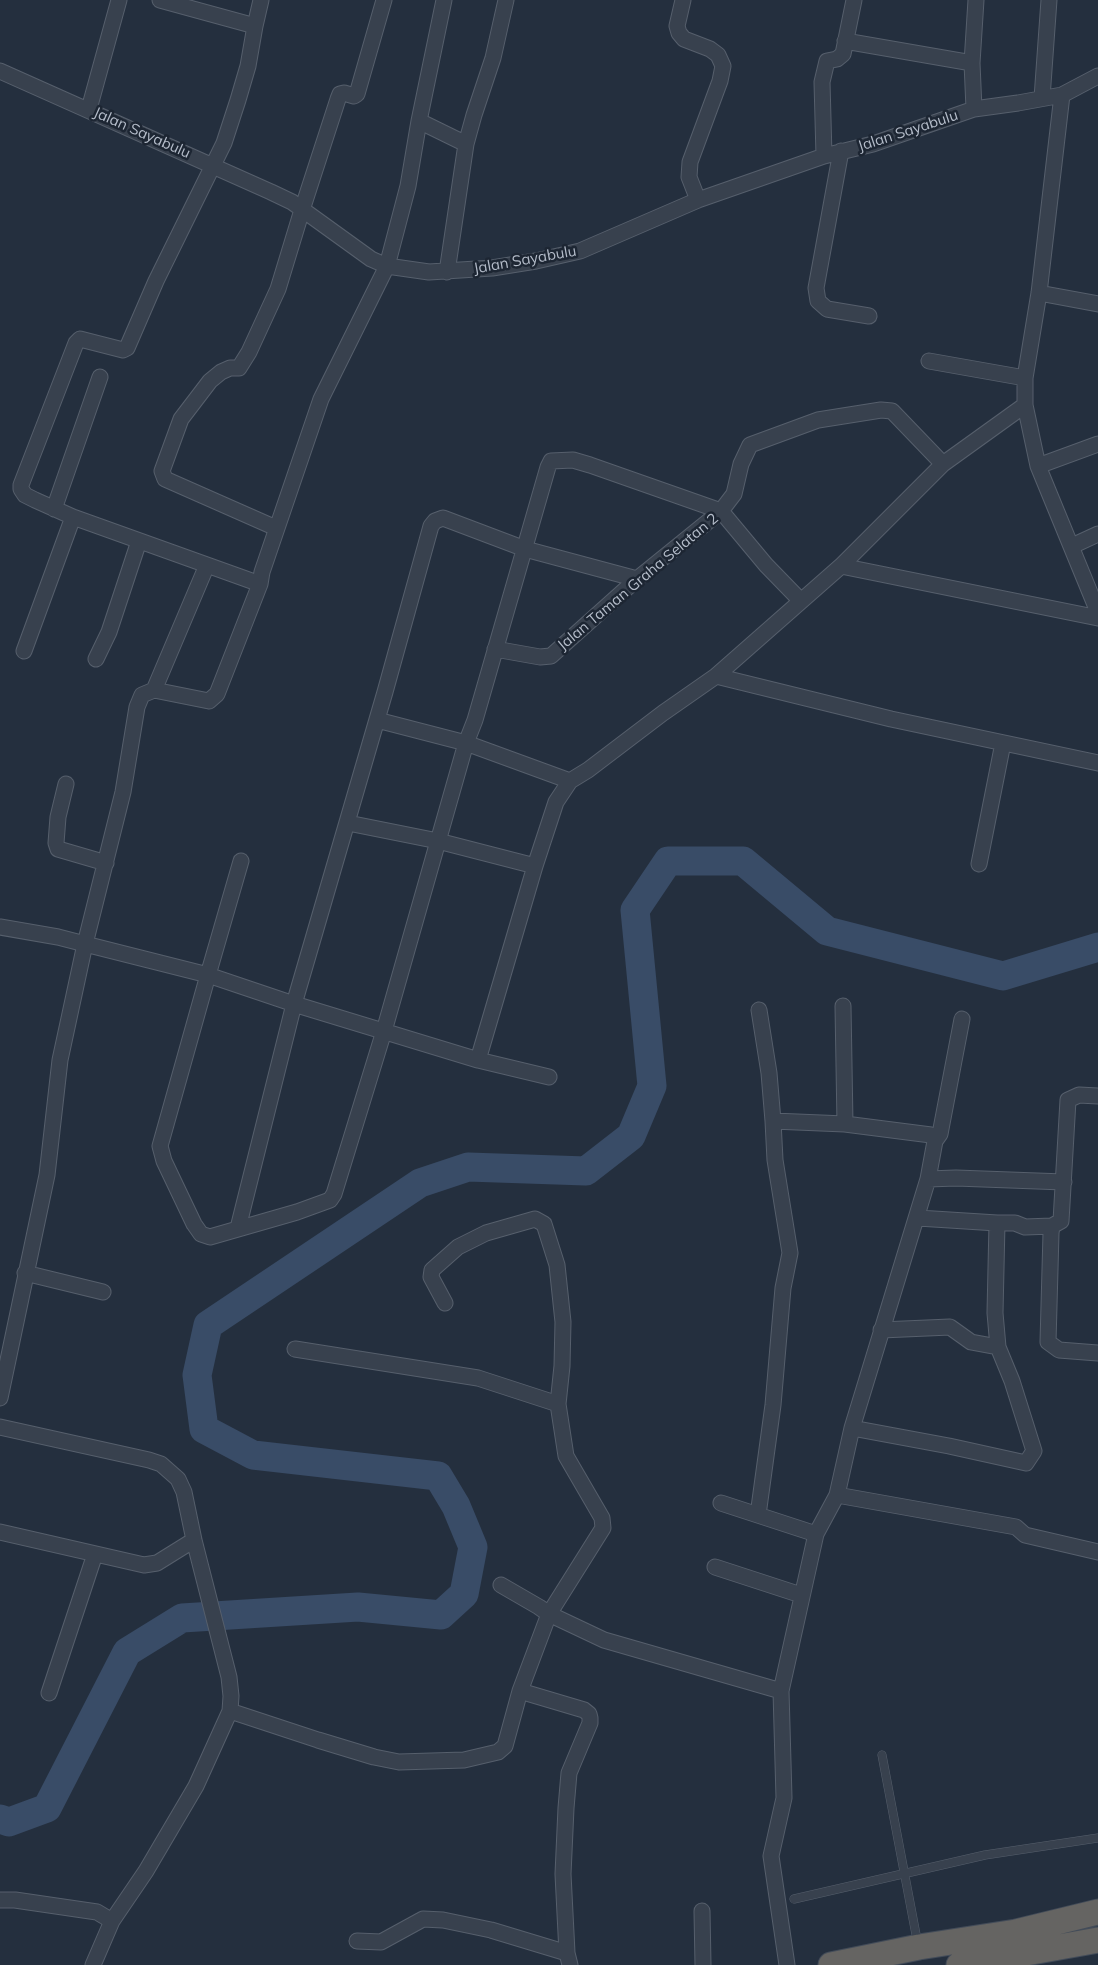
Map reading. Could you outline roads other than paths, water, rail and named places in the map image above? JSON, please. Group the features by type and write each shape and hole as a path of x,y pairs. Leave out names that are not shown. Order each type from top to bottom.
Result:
{"highway":[{"path":"831,1965 919,1947 1016,1932 1098,1912"},
{"path":"959,1965 1098,1940"}],"street":[{"path":"89,110 118,0"},
{"path":"260,584 54,509 25,495 21,485 76,343 80,339 123,350 127,348 156,281 224,143 248,66 261,0"},
{"path":"276,528 165,479 162,471 180,419 210,381 221,372 230,368 239,368 246,358 278,289 340,94 344,93 354,96 357,94 384,0"},
{"path":"0,1398 46,1174 60,1060 85,944 123,792 137,707 142,695 154,690 209,701 215,697 260,584 276,528 321,398 387,266 408,186 419,121 444,0"},
{"path":"447,272 466,144 493,58 506,0"},
{"path":"683,0 677,26 679,33 684,39 710,49 718,55 723,66 720,81 690,162 689,177 698,200"},
{"path":"824,156 822,82 827,61 837,59 843,54 854,0"},
{"path":"974,109 972,63 976,0"},
{"path":"1042,98 1049,0"},
{"path":"165,1 255,26"},
{"path":"846,41 972,63"},
{"name":"Jalan Sayabulu","path":"0,71 292,202 371,259 387,266 429,272 447,272 536,261 580,251 698,200 824,156 873,144 974,109 1018,104 1062,95 1098,76"},
{"path":"1062,95 1039,293 1024,378 1024,405 1038,466 1098,612"},
{"path":"419,121 466,144"},
{"path":"841,151 816,288 818,301 827,309 869,316"},
{"path":"1039,293 1098,304"},
{"path":"929,361 1024,378"},
{"path":"54,509 100,377"},
{"path":"478,1060 535,866 556,802 570,781 588,770 663,713 716,676 841,566 943,464 1024,405"},
{"path":"241,861 160,1146 164,1161 194,1224 201,1234 210,1237 305,1209 330,1200 334,1194 384,1031 466,743 551,461 558,459 573,460 590,465 721,511 734,494 741,464 750,445 818,420 881,410 892,411 943,464"},
{"path":"1038,466 1098,444"},
{"name":"Jalan Taman Graha Selatan 2","path":"495,649 540,657 551,656 637,579 721,511 766,565 801,601"},
{"path":"24,651 74,517"},
{"path":"238,1228 294,1004 348,822 431,526 435,521 442,518 525,549 637,579"},
{"path":"1072,546 1098,534"},
{"path":"96,659 108,632 139,541"},
{"path":"154,690 207,565"},
{"path":"841,566 1098,618"},
{"path":"716,676 891,719 1098,763"},
{"path":"377,720 466,743 570,781"},
{"path":"979,864 1003,743"},
{"path":"66,784 58,817 56,843 58,849 106,863"},
{"path":"348,822 438,841 535,866"},
{"path":"0,927 58,937 208,975 294,1004 478,1060 549,1078"},
{"path":"842,1006 845,1124"},
{"path":"758,1515 772,1405 783,1288 790,1252 775,1160 769,1073 759,1010"},
{"path":"787,1965 771,1856 784,1798 781,1691 816,1534 837,1495 852,1428 875,1360 881,1330 918,1218 935,1141 940,1134 962,1019"},
{"path":"918,1218 997,1224 1015,1223 1025,1227 1052,1226 1061,1221 1068,1100 1078,1095 1098,1096"},
{"path":"772,1121 845,1124 928,1134 935,1141"},
{"path":"928,1179 956,1178 1064,1182"},
{"path":"230,1711 374,1757 399,1762 448,1761 484,1757 498,1752 505,1746 520,1691 549,1614 603,1528 602,1518 566,1456 558,1404 562,1366 563,1322 558,1265 544,1224 535,1219 486,1233 458,1247 432,1270 431,1277 445,1303"},
{"path":"852,1428 1026,1463 1034,1451 1012,1381 998,1347 995,1313 997,1224"},
{"path":"1052,1226 1048,1342 1059,1350 1098,1353"},
{"path":"25,1273 103,1292"},
{"path":"881,1330 950,1327 970,1342 998,1347"},
{"path":"296,1349 478,1378 558,1404"},
{"path":"0,1427 161,1464 178,1479 184,1492 195,1546 229,1677 232,1696 230,1711 196,1786 146,1872 112,1921 93,1965"},
{"path":"837,1495 1016,1527 1025,1535 1098,1552"},
{"path":"721,1502 816,1534"},
{"path":"0,1532 144,1565 157,1563 195,1546"},
{"path":"49,1693 95,1554"},
{"path":"715,1567 801,1595"},
{"path":"501,1585 549,1614 604,1640 781,1691"},
{"path":"357,1941 381,1942 422,1919 443,1920 491,1930 568,1959 563,1874 569,1773 590,1723 590,1718 589,1714 584,1710 520,1691"},
{"path":"0,1900 22,1901 97,1912 112,1921"},
{"path":"702,1912 703,1965"}],"lane":[{"path":"882,1755 919,1947"},
{"path":"794,1899 985,1856 1098,1838"}],"waterway":[{"path":"0,1819 9,1822 47,1808 127,1652 182,1618 358,1607 441,1615 464,1594 473,1547 456,1506 438,1476 253,1455 204,1429 197,1375 208,1325 420,1183 468,1167 586,1171 631,1136 652,1086 635,910 668,861 743,861 827,931 1003,976 1098,947"}]}
